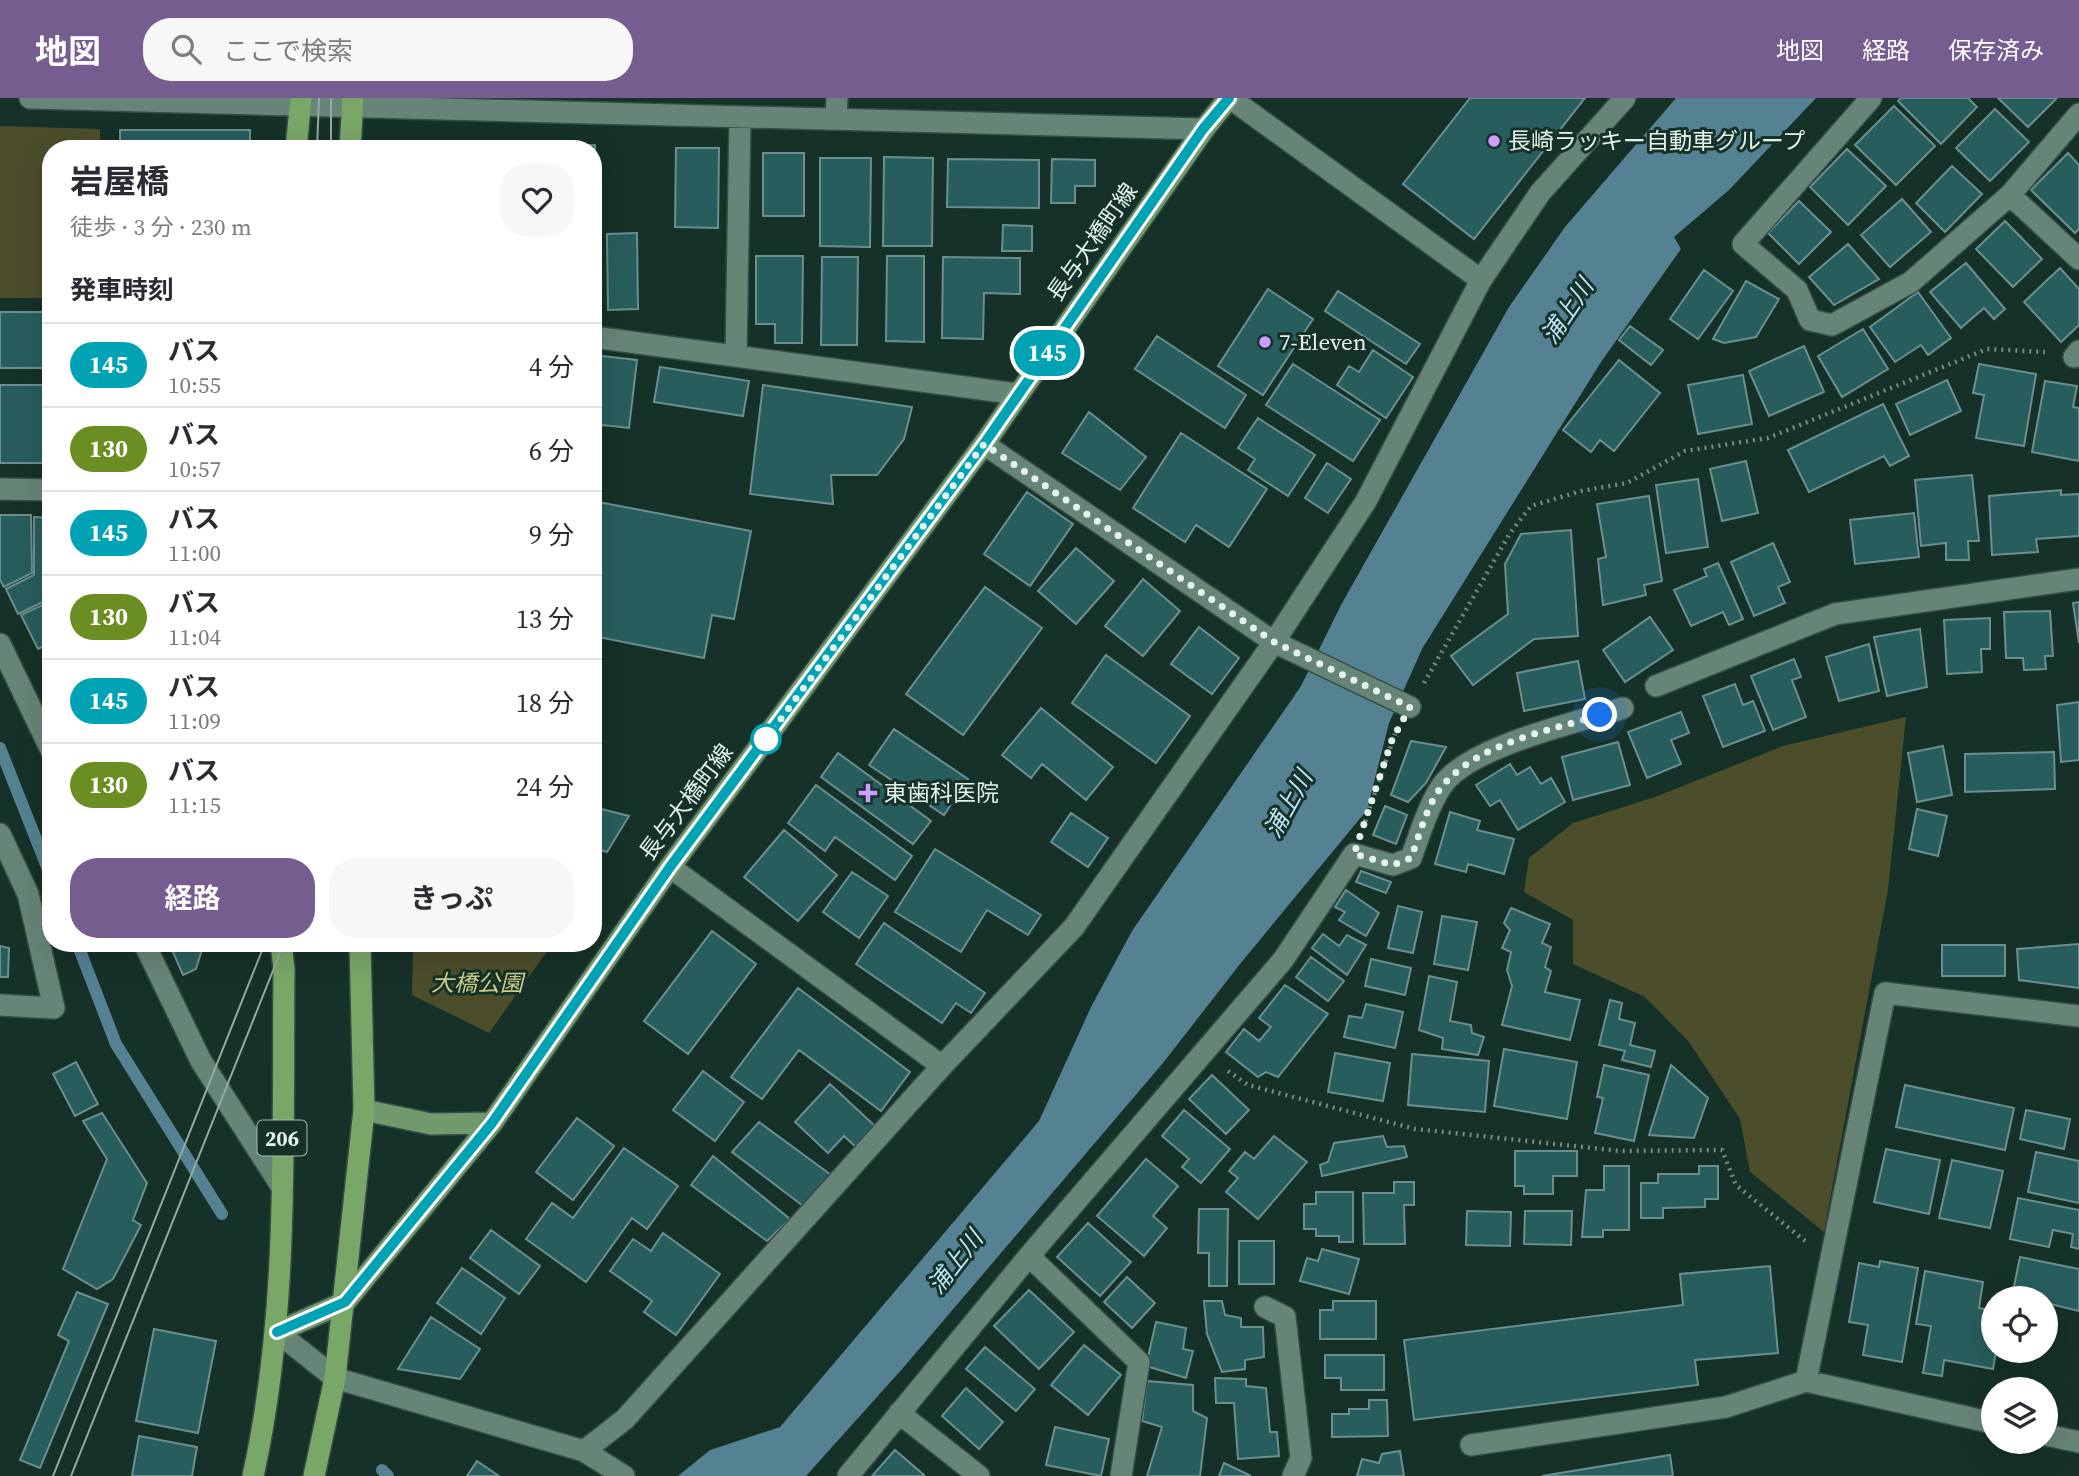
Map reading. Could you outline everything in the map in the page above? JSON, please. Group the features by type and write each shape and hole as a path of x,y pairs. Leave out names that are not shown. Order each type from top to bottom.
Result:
{"highway":[{"path":"297,140 300,102"},
{"path":"350,140 352,102"},
{"name":"206","path":"253,1476 277,1332 282,1187 282,952"},
{"path":"314,1476 335,1378 364,1110 360,952"}],"main road":[{"name":"長与大橋町線","path":"277,1332 345,1302 492,1123 670,867 984,444 1203,129 1229,98"},
{"path":"364,1110 431,1124 492,1123"}],"street":[{"path":"30,98 352,102 740,117 836,109 1203,129"},
{"path":"1229,98 1481,280"},
{"path":"584,1451 625,1419 942,1066 1074,927 1274,642 1366,501 1481,280 1540,193 1625,98"},
{"path":"1871,98 1743,244 1797,290 1810,320 1832,325 1911,282 2010,195 2079,114"},
{"path":"736,356 740,117"},
{"path":"2010,195 2079,259"},
{"path":"602,338 1018,394"},
{"path":"984,444 1274,642 1410,707"},
{"path":"0,489 42,490"},
{"path":"1656,686 1835,614 2079,579"},
{"path":"0,644 42,731"},
{"path":"848,1476 1029,1256 1283,960 1354,854 1393,865 1411,858 1430,808 1442,785 1455,773 1488,752 1623,708"},
{"path":"0,834 28,894 54,1008 0,1005"},
{"path":"670,867 942,1066"},
{"path":"148,952 201,1061 282,1187"},
{"path":"1806,1381 1885,993 2079,1016"},
{"path":"1029,1256 1139,1362 1121,1476"},
{"path":"1265,1307 1284,1317 1301,1458 1293,1476"},
{"path":"277,1332 335,1378 584,1451 624,1476"},
{"path":"1471,1445 1727,1407 1806,1381 1981,1420"},
{"path":"900,1413 979,1476"},
{"path":"2058,1438 2079,1442"}],"path":[{"path":"1354,854 1392,740 1510,533 1531,506 1581,491 1627,483 1685,451 1768,438 1987,349 2077,354"},
{"path":"1204,1055 1248,1086 1415,1129 1621,1151 1722,1150 1736,1185 1830,1262"}],"green space":[{"path":"0,126 100,129 100,140 42,140 42,298 0,298"},
{"path":"1906,717 1888,890 1824,1232 1750,1172 1740,1119 1689,1042 1645,997 1573,964 1573,920 1524,892 1529,858 1573,823 1655,797 1783,746"},
{"name":"大橋公園","path":"413,952 547,952 489,1033 412,995"}],"water":[{"name":"浦上川","path":"1676,98 1816,98 1729,190 1674,237 1681,249 1601,362 1422,649 1389,723 1367,810 1240,964 1163,1063 903,1368 806,1476 678,1476 710,1450 780,1427 1039,1121 1091,1007 1132,931 1301,686 1341,605 1509,307 1565,227"}],"building":[{"name":"長崎ラッキー自動車グループ","path":"1470,98 1585,98 1474,239 1403,184"},
{"path":"1901,98 1968,98 1977,107 1941,144 1898,101"},
{"path":"1998,98 2057,98 2028,127"},
{"path":"1894,106 1935,146 1896,185 1855,145"},
{"path":"1995,109 2029,142 1990,181 1956,148"},
{"path":"120,130 250,130 250,140 120,140"},
{"path":"676,148 719,148 718,228 675,227"},
{"path":"1847,149 1886,186 1848,225 1810,187"},
{"path":"763,153 804,153 804,216 763,216"},
{"path":"2068,153 2079,165 2079,229 2075,233 2031,190"},
{"path":"884,157 933,158 932,246 883,246"},
{"path":"820,158 871,158 870,247 820,246"},
{"path":"948,159 1039,160 1039,208 947,207"},
{"path":"1052,159 1095,160 1095,186 1075,186 1075,203 1051,203"},
{"path":"1952,166 1982,194 1945,232 1916,203"},
{"path":"1902,199 1931,232 1890,267 1861,235"},
{"path":"1799,201 1831,232 1799,264 1768,233"},
{"path":"2005,221 2042,259 2013,287 1976,249"},
{"path":"1003,225 1032,226 1032,251 1002,251"},
{"path":"637,233 638,309 608,310 607,234"},
{"path":"1848,244 1879,279 1834,305 1809,277"},
{"path":"756,256 803,256 802,343 775,343 775,324 756,324"},
{"path":"887,256 924,256 924,342 886,341"},
{"path":"822,257 858,257 857,345 821,345"},
{"path":"943,257 1020,258 1020,294 984,293 983,339 942,338"},
{"path":"1966,263 2005,309 1994,319 1984,308 1961,328 1930,292"},
{"path":"2060,268 2079,289 2079,325 2061,342 2024,302"},
{"path":"1704,270 1733,291 1698,339 1670,319"},
{"path":"1746,281 1779,299 1756,337 1724,343 1713,339"},
{"name":"7-Eleven","path":"1268,289 1313,319 1263,395 1218,366"},
{"path":"1338,291 1420,344 1406,364 1325,311"},
{"path":"1918,292 1951,338 1928,355 1921,345 1895,362 1870,327"},
{"path":"0,312 42,312 42,368 0,368"},
{"path":"1630,326 1663,350 1651,365 1619,340"},
{"path":"1863,329 1888,369 1842,397 1818,356"},
{"path":"1157,336 1246,395 1225,428 1135,369"},
{"path":"1804,346 1824,392 1769,416 1749,371"},
{"path":"1373,350 1413,377 1386,418 1337,385 1349,366 1359,372"},
{"path":"602,356 637,360 629,428 602,425"},
{"path":"1619,360 1660,393 1614,451 1600,440 1591,452 1563,430"},
{"path":"1293,364 1380,420 1353,461 1266,405"},
{"path":"1979,364 2036,374 2024,446 1976,438 1984,395 1973,393"},
{"path":"660,367 749,381 743,416 654,402"},
{"path":"1743,375 1752,424 1698,434 1688,385"},
{"path":"1947,380 1961,411 1910,435 1896,404"},
{"path":"2045,381 2077,386 2073,407 2079,408 2079,461 2032,452"},
{"path":"0,385 42,385 42,463 0,463"},
{"path":"763,385 912,407 904,439 877,475 831,475 833,504 750,494"},
{"path":"1883,404 1909,456 1890,466 1884,456 1809,492 1788,450"},
{"path":"1089,412 1146,457 1120,490 1062,453"},
{"path":"1258,418 1315,455 1288,496 1248,470 1255,459 1238,448"},
{"path":"1181,433 1267,489 1229,547 1196,525 1185,542 1133,508"},
{"path":"1746,461 1758,513 1722,521 1710,469"},
{"path":"1327,463 1351,479 1328,513 1305,498"},
{"path":"1972,475 1979,541 1968,541 1969,560 1946,560 1946,543 1921,546 1915,480"},
{"path":"1698,479 1708,547 1666,553 1656,485"},
{"path":"2061,490 2061,495 2079,494 2079,536 2036,539 2038,552 1992,555 1989,496"},
{"path":"1027,492 1073,524 1030,586 984,554"},
{"path":"1649,496 1662,581 1644,585 1646,595 1603,605 1598,559 1606,557 1597,504"},
{"path":"602,503 751,531 734,619 712,615 704,658 602,638"},
{"path":"1914,513 1919,557 1855,564 1850,520"},
{"path":"0,515 31,515 32,573 4,587 0,580"},
{"path":"34,517 42,517 42,602 18,614 6,589 34,575"},
{"path":"1571,530 1578,636 1534,639 1473,685 1451,656 1508,614 1505,564 1521,534"},
{"path":"1773,543 1790,582 1778,587 1785,603 1754,616 1731,562"},
{"path":"1076,548 1114,581 1076,624 1038,591"},
{"path":"1718,563 1743,619 1729,625 1723,612 1691,626 1674,590 1707,576 1704,569"},
{"path":"1143,579 1180,611 1143,656 1105,626"},
{"path":"985,587 1042,628 963,735 906,694"},
{"path":"2079,602 2079,643 2073,603"},
{"path":"42,605 42,647 38,649 21,615"},
{"path":"2050,611 2053,656 2045,656 2046,669 2024,670 2023,658 2006,658 2004,612"},
{"path":"1650,617 1673,650 1625,682 1603,650"},
{"path":"1990,618 1990,649 1981,649 1982,672 1947,674 1944,620"},
{"path":"1199,627 1239,658 1212,694 1171,664"},
{"path":"1920,629 1927,687 1887,696 1874,637"},
{"path":"1869,644 1879,691 1839,701 1826,657"},
{"path":"1106,655 1190,716 1156,763 1072,703"},
{"path":"1794,659 1801,677 1792,680 1806,717 1773,730 1751,676"},
{"path":"1578,661 1585,699 1524,711 1517,673"},
{"path":"1735,684 1743,705 1753,701 1765,731 1723,747 1703,696"},
{"path":"2079,702 2079,760 2061,762 2057,705"},
{"path":"1041,708 1113,767 1086,800 1042,764 1031,778 1002,755"},
{"path":"1681,712 1689,733 1671,740 1681,764 1647,778 1628,732"},
{"path":"894,729 968,779 944,815 869,765"},
{"path":"1411,741 1446,747 1426,783 1408,802 1391,795"},
{"path":"1618,742 1630,785 1573,800 1562,757"},
{"path":"1943,746 1952,795 1917,802 1908,753"},
{"path":"2054,752 2055,789 1965,792 1965,754"},
{"path":"838,753 931,821 913,844 821,777"},
{"path":"1510,764 1517,775 1530,767 1541,784 1551,778 1565,802 1518,830 1500,800 1490,806 1476,785"},
{"path":"816,785 912,856 895,880 835,837 825,851 788,823"},
{"path":"1385,806 1407,815 1396,844 1373,835"},
{"path":"602,809 629,816 607,852 602,851"},
{"path":"1917,809 1947,816 1938,856 1909,849"},
{"path":"1450,812 1480,821 1477,830 1514,839 1504,874 1468,864 1466,872 1435,864"},
{"path":"1071,813 1108,838 1088,867 1051,842"},
{"path":"784,830 837,875 798,921 744,877"},
{"path":"935,849 1041,915 1028,935 987,910 961,952 895,912"},
{"path":"1361,871 1391,882 1386,893 1356,882"},
{"path":"852,872 888,896 859,938 823,912"},
{"path":"1346,890 1379,913 1366,936 1339,920 1345,912 1335,907"},
{"path":"1398,906 1422,912 1413,953 1388,948"},
{"path":"1511,908 1550,924 1542,943 1551,947 1545,967 1551,971 1545,992 1580,1000 1570,1040 1502,1025 1512,986 1507,970 1511,952 1502,948 1510,930 1504,923"},
{"path":"1442,916 1477,922 1468,970 1434,964"},
{"path":"884,923 985,993 971,1013 956,1003 942,1023 856,964"},
{"path":"712,931 756,964 688,1054 644,1021"},
{"path":"1323,934 1339,946 1347,935 1366,945 1347,975 1312,948"},
{"path":"2079,944 2079,988 2019,980 2017,949"},
{"path":"1942,945 2005,945 2005,976 1942,976"},
{"path":"0,946 9,948 8,977 0,977"},
{"path":"173,952 201,952 196,969 183,975"},
{"path":"1311,957 1344,981 1328,1001 1296,977"},
{"path":"1371,959 1411,968 1405,995 1365,986"},
{"path":"1429,976 1457,982 1450,1021 1471,1025 1472,1033 1484,1037 1478,1055 1442,1049 1443,1038 1419,1030"},
{"path":"1285,985 1328,1014 1278,1077 1266,1072 1258,1077 1226,1052 1244,1029 1259,1041 1271,1027 1259,1018"},
{"path":"798,988 910,1072 881,1111 799,1050 762,1099 731,1077"},
{"path":"1610,1000 1622,1003 1619,1019 1635,1023 1630,1045 1655,1051 1651,1067 1622,1060 1625,1051 1599,1045"},
{"path":"1366,1004 1403,1012 1395,1048 1344,1037 1349,1016 1362,1018"},
{"path":"1504,1049 1577,1062 1567,1119 1494,1106"},
{"path":"1335,1053 1390,1063 1383,1101 1328,1092"},
{"path":"1412,1054 1489,1061 1485,1112 1408,1105"},
{"path":"76,1062 98,1104 75,1116 53,1074"},
{"path":"1604,1065 1649,1075 1634,1141 1595,1133 1603,1098 1597,1097"},
{"path":"1671,1065 1708,1098 1694,1138 1649,1135"},
{"path":"703,1071 744,1102 715,1141 673,1110"},
{"path":"1212,1075 1249,1110 1226,1134 1189,1099"},
{"path":"830,1084 875,1126 856,1147 844,1136 828,1153 795,1122"},
{"path":"1905,1085 2014,1108 2005,1150 1896,1127"},
{"path":"1184,1110 1230,1149 1201,1183 1182,1167 1189,1159 1162,1136"},
{"path":"2026,1110 2070,1119 2064,1149 2020,1139"},
{"path":"102,1113 147,1183 133,1220 141,1225 113,1279 97,1289 63,1269 107,1159 83,1121"},
{"path":"577,1118 614,1146 573,1200 536,1172"},
{"path":"759,1122 831,1175 803,1206 732,1152"},
{"path":"1274,1136 1307,1162 1258,1219 1226,1192 1238,1178 1229,1171 1245,1152 1254,1159"},
{"path":"1383,1136 1387,1147 1404,1146 1407,1157 1322,1176 1320,1165 1328,1162 1334,1143"},
{"path":"624,1148 678,1186 647,1229 632,1218 586,1282 526,1239 552,1203 573,1218"},
{"path":"1886,1149 1940,1160 1929,1214 1874,1202"},
{"path":"1515,1151 1577,1151 1577,1176 1553,1176 1553,1194 1524,1194 1524,1186 1515,1186"},
{"path":"2036,1152 2079,1161 2079,1203 2028,1192"},
{"path":"713,1156 790,1219 767,1241 691,1185"},
{"path":"1146,1159 1178,1186 1153,1216 1167,1228 1144,1256 1097,1216"},
{"path":"1952,1160 2003,1171 1990,1228 1939,1218"},
{"path":"1604,1166 1629,1166 1629,1230 1603,1230 1603,1237 1582,1237 1586,1190 1604,1190"},
{"path":"1699,1166 1718,1166 1718,1199 1705,1199 1705,1207 1663,1208 1663,1218 1641,1218 1641,1183 1658,1183 1658,1174 1699,1174"},
{"path":"1394,1182 1414,1182 1414,1205 1404,1205 1405,1244 1364,1244 1363,1193 1394,1193"},
{"path":"1316,1192 1353,1192 1353,1242 1339,1242 1339,1236 1316,1236 1316,1229 1304,1229 1304,1204 1316,1204"},
{"path":"2018,1198 2079,1210 2079,1249 2071,1247 2073,1234 2053,1230 2049,1247 2010,1239"},
{"path":"1199,1209 1228,1209 1227,1286 1209,1286 1209,1253 1198,1253"},
{"path":"1467,1211 1511,1212 1510,1246 1466,1245"},
{"path":"1525,1211 1572,1211 1571,1245 1524,1244"},
{"path":"1088,1223 1131,1262 1100,1296 1057,1257"},
{"path":"491,1230 540,1266 519,1294 470,1258"},
{"path":"663,1233 720,1274 676,1335 644,1312 652,1301 610,1271 633,1239 651,1251"},
{"path":"1239,1241 1274,1241 1274,1284 1239,1284"},
{"path":"1322,1249 1359,1259 1349,1294 1300,1281 1307,1258 1318,1261"},
{"path":"2020,1257 2079,1269 2079,1311 2058,1306 2058,1286 2014,1286"},
{"path":"1880,1261 1918,1268 1902,1362 1863,1355 1868,1325 1849,1322 1859,1263 1879,1267"},
{"path":"1770,1266 1778,1353 1695,1360 1698,1385 1414,1420 1404,1340 1683,1305 1680,1274"},
{"path":"462,1268 505,1298 481,1334 437,1303"},
{"path":"1925,1271 1983,1282 1979,1308 1981,1363 1994,1363 1993,1369 1944,1360 1942,1376 1923,1373 1931,1326 1916,1324"},
{"path":"1127,1277 1155,1303 1132,1328 1104,1302"},
{"path":"1029,1290 1074,1332 1039,1369 994,1326"},
{"path":"77,1292 108,1304 40,1468 20,1460 69,1341 58,1335"},
{"path":"1204,1301 1222,1301 1225,1315 1241,1318 1241,1327 1263,1327 1264,1357 1245,1360 1245,1369 1222,1372 1207,1334"},
{"path":"1333,1301 1376,1301 1376,1339 1320,1339 1320,1310 1333,1310"},
{"path":"431,1317 480,1349 460,1379 398,1369"},
{"path":"1156,1322 1186,1328 1183,1349 1193,1351 1186,1378 1146,1366"},
{"path":"154,1329 216,1341 198,1433 136,1421"},
{"path":"1084,1345 1121,1375 1088,1415 1051,1385"},
{"path":"985,1347 1035,1389 1016,1411 966,1369"},
{"path":"1325,1355 1384,1355 1384,1390 1341,1390 1341,1378 1325,1378"},
{"path":"1215,1378 1246,1379 1246,1386 1266,1388 1270,1432 1277,1432 1279,1456 1238,1459 1234,1403 1216,1403"},
{"path":"1147,1381 1193,1385 1193,1411 1207,1418 1200,1476 1147,1476 1162,1427 1142,1421"},
{"path":"966,1388 1003,1422 979,1449 942,1416"},
{"path":"1369,1400 1387,1400 1388,1436 1332,1437 1332,1414 1349,1414 1349,1409 1369,1409"},
{"path":"1055,1427 1109,1439 1101,1476 1046,1465"},
{"path":"139,1436 197,1447 192,1476 132,1476"},
{"path":"895,1450 924,1475 924,1476 872,1476"},
{"path":"1400,1451 1404,1476 1357,1476 1362,1459 1379,1463 1382,1454"},
{"path":"1670,1455 1673,1476 1542,1476"},
{"path":"477,1461 499,1476 467,1476"},
{"path":"1224,1463 1251,1476 1219,1476"}],"waterway":[{"path":"0,748 42,854"},
{"path":"80,952 116,1044 222,1214"},
{"path":"382,1470 388,1476"}],"tram line":[{"path":"317,140 319,98"},
{"path":"331,98 331,140"},
{"path":"53,1476 261,952"},
{"path":"71,1476 280,952"}],"bus line":[{"name":"145","path":"277,1332 345,1302 492,1123 670,867 984,444 1203,129 1229,98"}],"place":[{"name":"長崎ラッキー自動車グループ","path":"1494,141"},
{"name":"7-Eleven","path":"1265,342"},
{"name":"東歯科医院","path":"868,793"}],"route":[{"path":"766,739 984,444 1274,642 1410,707 1392,740 1354,854 1393,865 1411,858 1430,808 1442,785 1455,773 1488,752 1600,715"}]}
